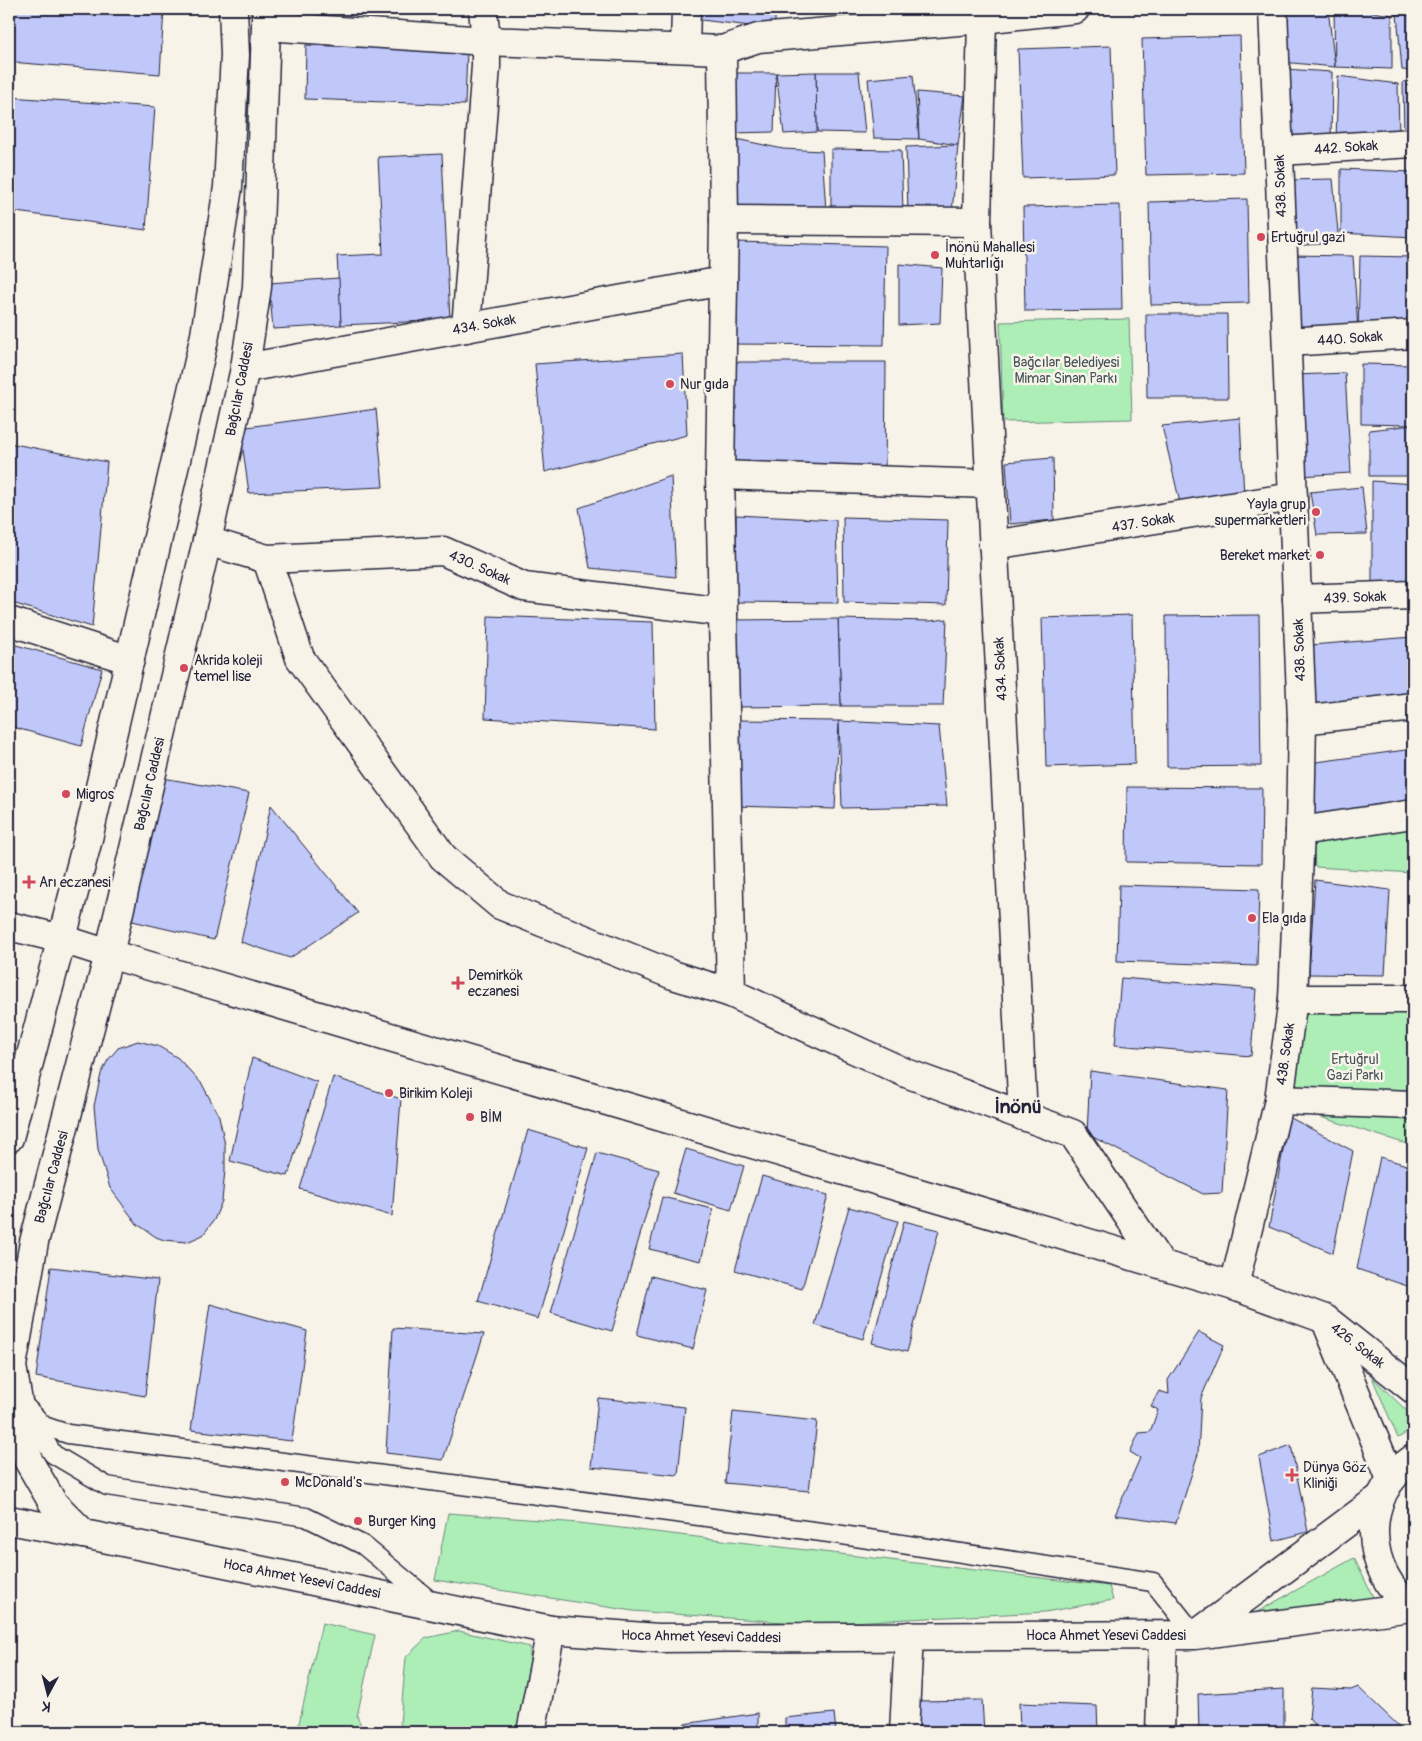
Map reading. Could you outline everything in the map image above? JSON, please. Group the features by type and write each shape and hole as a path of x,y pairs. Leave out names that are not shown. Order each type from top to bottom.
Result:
{"street":[{"path":"9,1138 87,843 205,335 228,187 234,56 233,9"},
{"path":"466,328 486,66 483,9"},
{"path":"685,48 686,9"},
{"path":"266,17 486,41 722,50 758,38 983,14 1075,9"},
{"name":"438. Sokak","path":"1234,1286 1279,1100 1293,999 1300,831 1302,720 1273,9"},
{"name":"434. Sokak","path":"983,14 977,222 1023,1116"},
{"name":"Bağcılar Caddesi","path":"84,1534 53,1503 28,1460 12,1366 34,1242 109,954 245,368 257,288 266,17"},
{"path":"722,50 724,220 720,475 731,994"},
{"name":"442. Sokak","path":"1279,151 1413,142"},
{"path":"724,220 977,222"},
{"name":"434. Sokak","path":"245,368 723,281"},
{"name":"440. Sokak","path":"1287,342 1413,334"},
{"path":"720,475 990,484"},
{"name":"437. Sokak","path":"993,545 1293,497"},
{"name":"430. Sokak","path":"206,541 267,558 443,551 524,587 723,612"},
{"path":"267,558 300,658 443,857 500,905 673,974 731,994 906,1073 1072,1134 1160,1263"},
{"name":"439. Sokak","path":"1297,599 1413,595"},
{"path":"9,621 130,660"},
{"path":"1302,720 1413,707"},
{"path":"1300,831 1413,814"},
{"name":"426. Sokak","path":"9,926 62,939 1234,1286 1325,1319 1413,1389"},
{"path":"1293,999 1413,999"},
{"path":"1279,1100 1413,1105"},
{"path":"1325,1319 1386,1488 1375,1512 1374,1543 1382,1572 1400,1599 1412,1608"},
{"name":"Hoca Ahmet Yesevi Caddesi","path":"1195,1635 1386,1488 1405,1464 1413,1459"},
{"name":"Hoca Ahmet Yesevi Caddesi","path":"9,1520 550,1630 658,1638 1195,1635 1412,1608"},
{"path":"531,1732 550,1630"},
{"path":"904,1732 909,1636"},
{"path":"1160,1732 1163,1636"}],"lane":[{"path":"17,1399 54,1454 107,1486 306,1517 363,1545 438,1606"},
{"path":"17,1399 44,1426 68,1434 830,1533 1153,1582 1195,1635"}],"green space":[{"name":"Bağcılar Belediyesi Mimar Sinan Parkı","path":"1129,319 1132,419 1003,422 1000,322"},
{"path":"1413,825 1413,873 1315,867 1313,837"},
{"name":"Ertuğrul Gazi Parkı","path":"1301,986 1413,987 1413,1146 1295,1109"},
{"path":"1372,1377 1413,1417 1413,1429 1398,1438"},
{"path":"448,1513 579,1523 1109,1586 1113,1600 1045,1612 811,1624 633,1611 435,1580"},
{"path":"1354,1558 1377,1605 1239,1622"},
{"path":"322,1623 375,1635 357,1716 364,1732 297,1732"},
{"path":"459,1631 530,1647 530,1676 518,1732 406,1732 400,1723 406,1657 426,1638"}],"building":[{"path":"9,9 164,9 160,74 9,62"},
{"path":"278,9 465,9 278,12"},
{"path":"693,9 775,9 775,29 693,19"},
{"path":"1281,9 1328,9 1335,67 1282,62"},
{"path":"1334,9 1353,9 1392,15 1392,69 1335,67"},
{"path":"1397,14 1413,15 1413,71 1402,70"},
{"path":"1240,36 1244,173 1146,175 1142,39"},
{"path":"306,45 467,51 465,105 305,99"},
{"path":"1111,46 1115,175 1023,178 1018,49"},
{"path":"1283,69 1332,72 1331,141 1285,139"},
{"path":"816,72 859,72 865,133 817,132"},
{"path":"816,72 817,132 784,134 776,73"},
{"path":"732,73 776,73 774,132 733,133"},
{"path":"913,75 919,139 874,138 868,79"},
{"path":"1338,76 1398,84 1399,138 1336,140"},
{"path":"1413,81 1413,136 1404,137 1403,82"},
{"path":"917,92 965,96 958,145 919,139"},
{"path":"9,97 155,107 146,230 9,211"},
{"path":"736,139 783,149 822,151 826,211 732,213"},
{"path":"958,145 952,213 908,213 906,147"},
{"path":"831,149 901,150 903,211 831,212"},
{"path":"442,154 450,320 341,325 337,256 383,254 378,157"},
{"path":"1341,169 1413,172 1413,237 1341,233"},
{"path":"1333,179 1339,243 1289,246 1285,180"},
{"path":"1247,199 1249,303 1151,305 1149,202"},
{"path":"1120,205 1122,310 1025,311 1023,207"},
{"path":"734,242 886,246 884,345 729,344"},
{"path":"1290,255 1353,256 1358,330 1291,329"},
{"path":"1360,256 1413,257 1413,326 1358,330"},
{"path":"899,264 942,268 940,323 899,325"},
{"path":"339,278 341,325 273,329 269,283"},
{"path":"1146,314 1227,314 1228,398 1147,398"},
{"path":"683,354 687,435 545,472 535,364"},
{"path":"733,362 886,362 885,481 730,468"},
{"path":"1361,364 1413,365 1413,425 1361,424"},
{"path":"1345,373 1351,473 1299,476 1296,375"},
{"path":"376,409 383,487 249,493 240,428"},
{"path":"1240,418 1244,497 1183,516 1162,426"},
{"path":"1413,425 1413,476 1369,476 1369,430"},
{"path":"9,443 107,462 92,627 9,602"},
{"path":"1053,458 1054,520 1010,524 1006,462"},
{"path":"671,476 676,577 590,568 579,508"},
{"path":"1372,481 1413,484 1413,586 1372,588"},
{"path":"1362,487 1367,534 1317,535 1310,492"},
{"path":"736,515 836,520 838,603 735,602"},
{"path":"843,517 948,520 946,605 844,602"},
{"path":"1132,615 1135,764 1046,767 1042,618"},
{"path":"1259,615 1261,766 1167,767 1166,616"},
{"path":"488,616 653,622 655,729 485,718"},
{"path":"838,619 930,621 947,619 943,706 841,706"},
{"path":"838,619 841,706 735,707 733,620"},
{"path":"1413,637 1413,701 1312,712 1311,645"},
{"path":"9,643 102,669 81,746 9,726"},
{"path":"737,720 839,721 835,809 734,806"},
{"path":"839,721 939,726 947,806 842,808"},
{"path":"1413,749 1413,813 1300,824 1309,763"},
{"path":"163,778 249,793 214,940 128,920"},
{"path":"1127,787 1262,788 1261,864 1126,862"},
{"path":"271,805 358,913 290,958 241,942"},
{"path":"1315,880 1390,890 1385,975 1309,974"},
{"path":"1119,885 1259,889 1257,966 1117,961"},
{"path":"1121,978 1256,989 1251,1056 1115,1045"},
{"path":"138,1041 158,1046 178,1058 202,1084 219,1116 225,1145 222,1201 214,1220 203,1235 187,1242 164,1240 137,1224 110,1188 98,1149 94,1106 101,1074 108,1060 118,1048"},
{"path":"252,1058 317,1082 288,1176 230,1161"},
{"path":"1090,1071 1228,1090 1222,1193 1203,1194 1087,1134"},
{"path":"333,1077 401,1099 392,1216 300,1189"},
{"path":"1289,1117 1353,1151 1333,1253 1269,1227"},
{"path":"528,1130 588,1148 538,1319 478,1301"},
{"path":"686,1149 744,1166 731,1210 673,1193"},
{"path":"597,1153 659,1170 612,1331 551,1313"},
{"path":"1380,1157 1413,1167 1413,1288 1357,1269"},
{"path":"762,1176 828,1195 802,1289 735,1270"},
{"path":"662,1197 713,1209 701,1261 649,1249"},
{"path":"849,1207 898,1221 863,1339 815,1325"},
{"path":"904,1221 939,1230 907,1352 872,1343"},
{"path":"51,1267 158,1280 145,1396 36,1377"},
{"path":"651,1276 707,1290 693,1349 637,1335"},
{"path":"210,1304 307,1331 292,1441 191,1430"},
{"path":"393,1328 484,1334 443,1460 386,1453"},
{"path":"1199,1332 1224,1345 1201,1398 1198,1454 1176,1523 1115,1515 1140,1458 1130,1452 1139,1433 1150,1432 1158,1410 1151,1406 1159,1391 1169,1394 1168,1380"},
{"path":"598,1398 685,1407 678,1475 591,1467"},
{"path":"733,1412 817,1421 809,1491 725,1483"},
{"path":"1291,1445 1308,1532 1274,1541 1259,1457"},
{"path":"1358,1687 1405,1732 1315,1732 1315,1724 1309,1719 1312,1688 1351,1690"},
{"path":"1284,1689 1284,1732 1199,1732 1198,1694"},
{"path":"982,1700 984,1732 915,1732 916,1701"},
{"path":"1019,1703 1097,1706 1098,1732 1020,1732"},
{"path":"758,1713 758,1732 683,1732 684,1724"},
{"path":"834,1713 836,1732 785,1732 785,1718"}],"place":[{"name":"Ertuğrul gazi","path":"1261,237"},
{"name":"İnönü Mahallesi Muhtarlığı","path":"935,255"},
{"name":"Nur gıda","path":"670,384"},
{"name":"Yayla grup supermarketleri","path":"1316,512"},
{"name":"Bereket market","path":"1320,555"},
{"name":"Akrida koleji temel lise","path":"184,668"},
{"name":"Migros","path":"66,794"},
{"name":"Arı eczanesi","path":"29,882"},
{"name":"Ela gıda","path":"1252,918"},
{"name":"Demirkök eczanesi","path":"458,983"},
{"name":"Birikim Koleji","path":"389,1093"},
{"name":"BİM","path":"470,1117"},
{"name":"Dünya Göz Kliniği","path":"1292,1475"},
{"name":"McDonald's","path":"285,1482"},
{"name":"Burger King","path":"358,1521"}],"district":[{"name":"İnönü","path":"1018,1106"}]}
